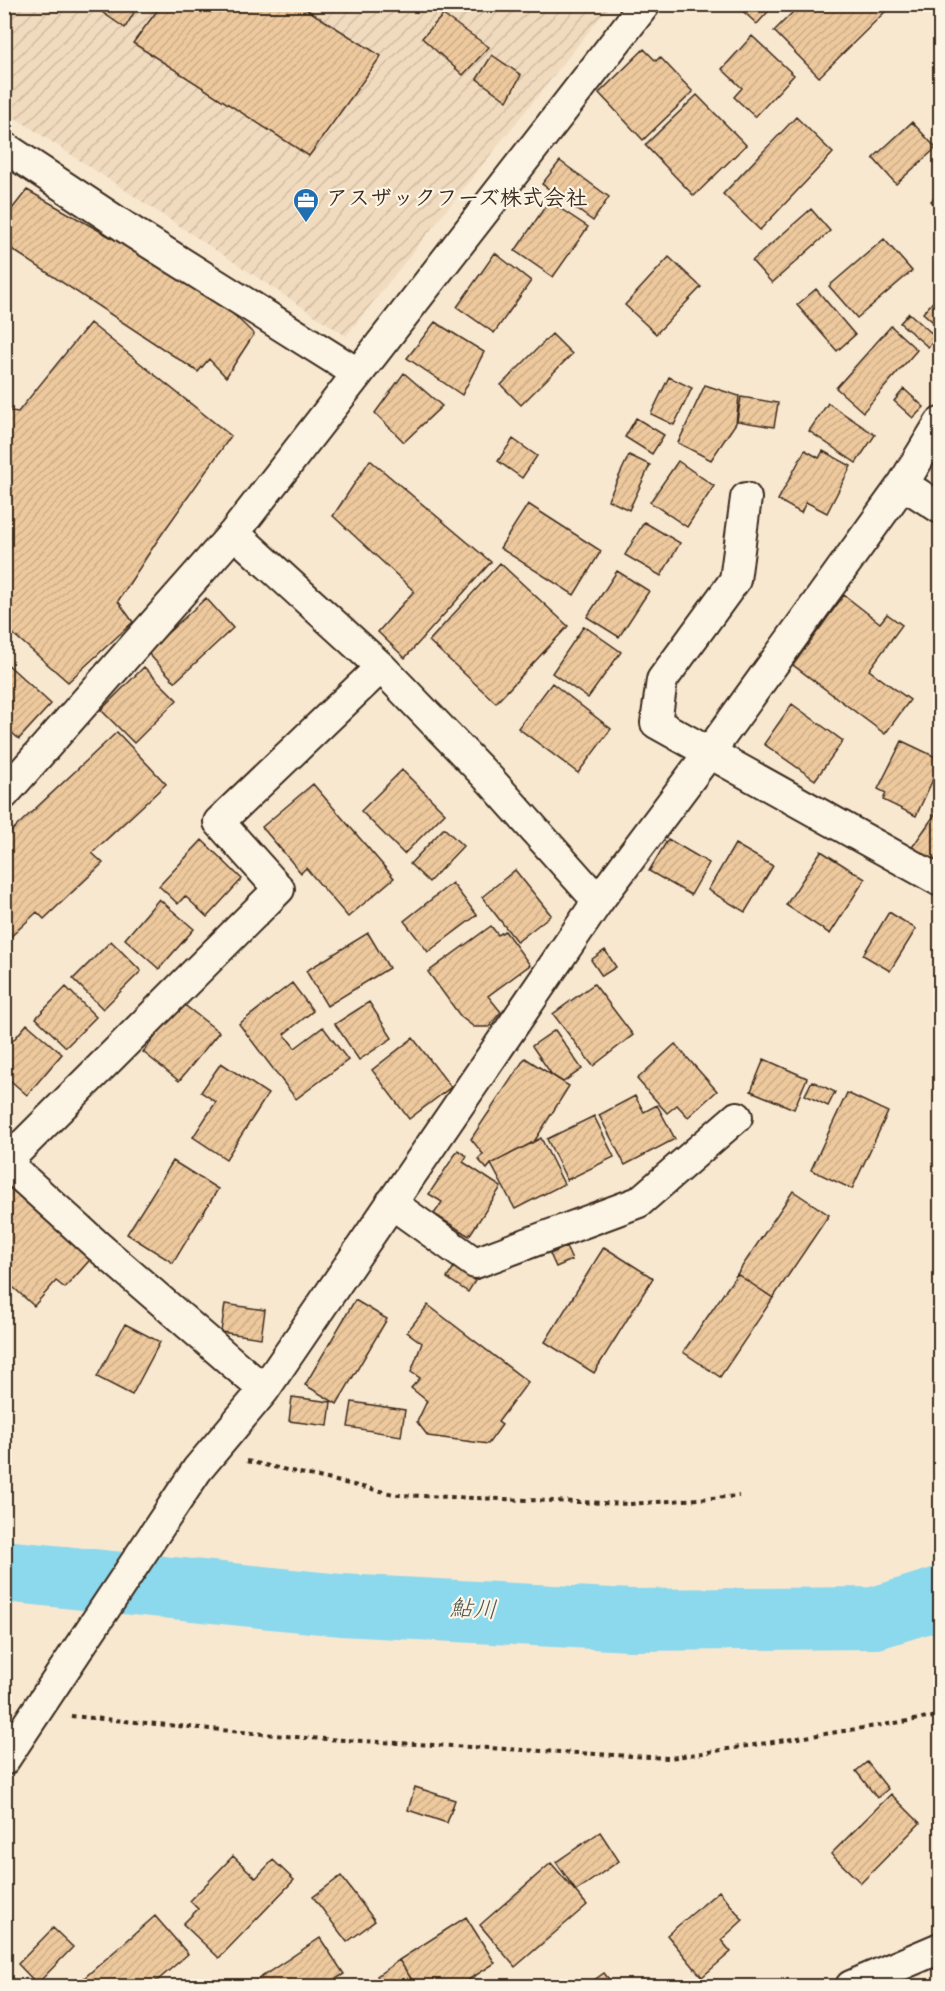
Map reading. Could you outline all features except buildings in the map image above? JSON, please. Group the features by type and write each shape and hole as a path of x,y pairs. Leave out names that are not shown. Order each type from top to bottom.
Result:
{"street":[{"path":"4,794 234,532 645,4"},
{"path":"4,147 134,233 357,373"},
{"path":"4,1760 204,1462 264,1390 598,901 709,753 903,484 940,423"},
{"path":"903,484 940,508"},
{"path":"746,498 735,580 662,680 656,723 940,881"},
{"path":"234,532 381,667 492,782 598,901"},
{"path":"264,1390 99,1247 5,1161 279,889 219,822 381,667"},
{"path":"391,1203 475,1263 639,1202 737,1118"},
{"path":"851,1986 940,1948"}],"path":[{"path":"204,1462 398,1495 630,1504 739,1496"},
{"path":"42,1706 307,1738 670,1758 940,1716"}],"shaded area":[{"name":"アスザックフーズ株式会社","path":"4,5 610,5 346,336 5,111"}],"waterway":[{"name":"鮎川","path":"4,1571 341,1605 631,1620 875,1618 940,1598"}],"place":[{"name":"アスザックフーズ株式会社","path":"306,224"}]}
